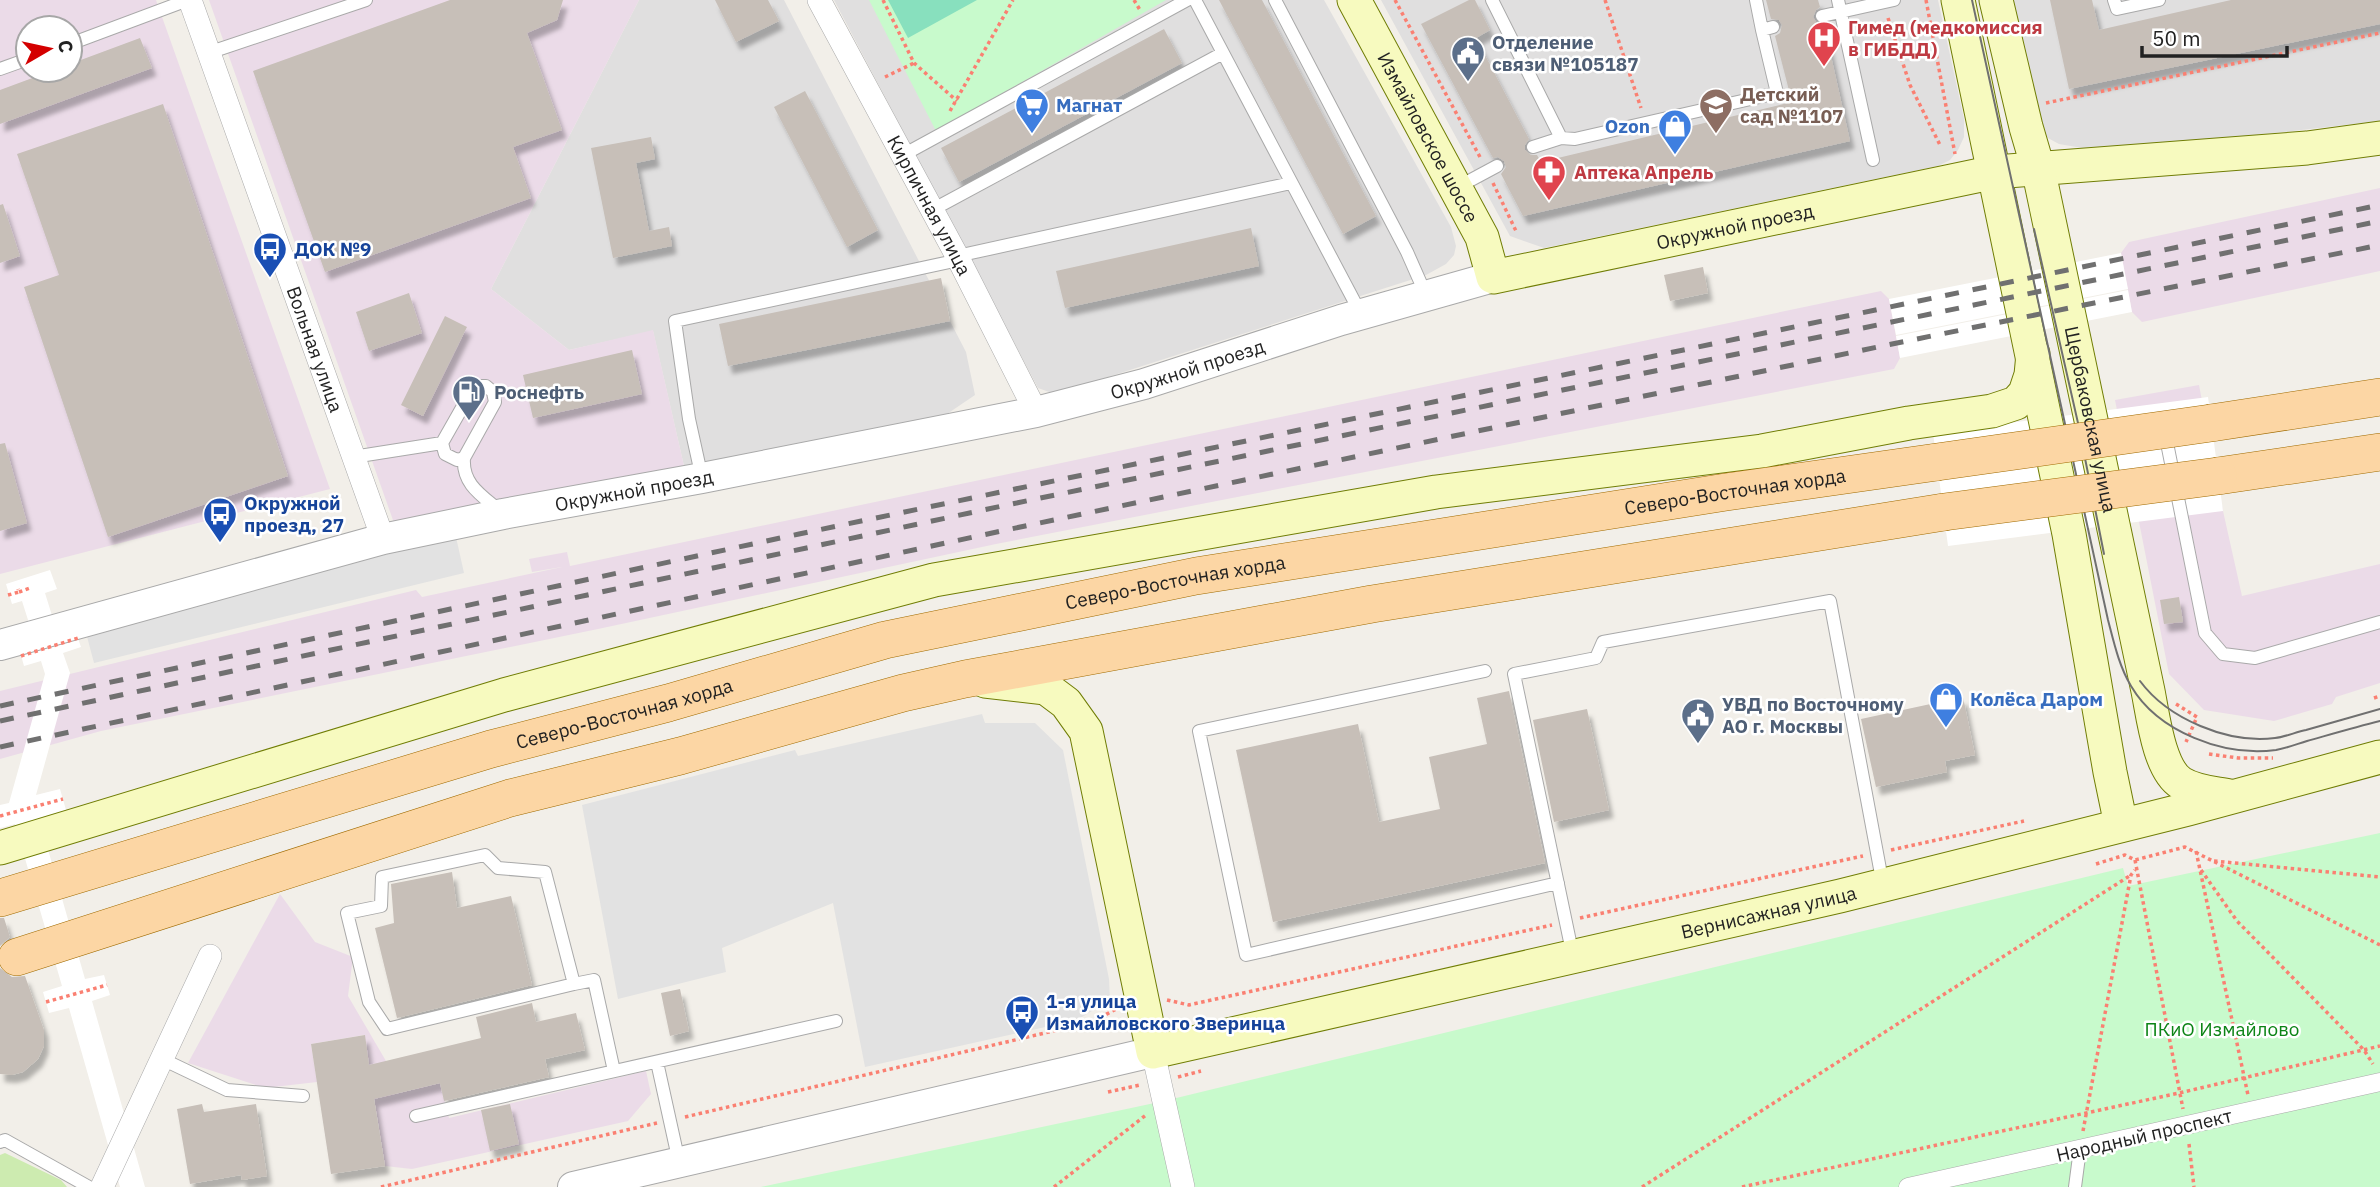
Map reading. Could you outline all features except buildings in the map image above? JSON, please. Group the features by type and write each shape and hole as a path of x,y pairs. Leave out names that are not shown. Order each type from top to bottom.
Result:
{"main road":[{"path":"1958,0 2069,534 2121,825"},
{"name":"Щербаковская улица","path":"1996,0 2038,168 2164,759 2172,775 2182,784 2232,797"},
{"name":"Измайловское шоссе","path":"1356,1 1482,237 1493,277"},
{"name":"Окружной проезд","path":"1493,277 1995,173 2307,148 2380,138"},
{"path":"0,848 504,695 934,580 1436,492 1762,451 1992,411 2016,403 2025,393 2031,375 2033,354"},
{"name":"Северо-Восточная хорда","path":"0,898 491,749 668,703 885,639 1196,576 1726,492 2380,397"},
{"path":"17,957 510,798 680,756 903,693 965,679 1372,604 1944,512 2218,477 2380,452"},
{"path":"965,679 1046,688 1066,703 1086,731 1151,1067"},
{"name":"Вернисажная улица","path":"1151,1067 1574,958 1883,886 2380,757"}],"street":[{"name":"Вольная улица","path":"189,0 384,546"},
{"name":"Кирпичная улица","path":"819,0 958,258 1036,412"},
{"name":"Окружной проезд","path":"11,651 503,514 1036,412 1144,384 1361,314 1493,277"},
{"path":"102,1187 210,956"},
{"path":"573,1187 679,1162 1151,1067 1164,1101 1183,1187"},
{"name":"Народный проспект","path":"1908,1187 2251,1111 2377,1075"}],"lane":[{"path":"84,39 189,0"},
{"path":"208,53 366,0"},
{"path":"903,155 1187,0"},
{"path":"1195,0 1361,314"},
{"path":"1275,0 1407,252 1426,295"},
{"path":"1492,0 1561,138"},
{"path":"1533,147 1561,138 1575,139 1777,93 1767,29 1756,0"},
{"path":"2115,0 2117,9 2160,0"},
{"path":"1822,16 1839,6 1889,1"},
{"path":"1839,6 1873,160"},
{"path":"932,210 1223,53"},
{"path":"1456,188 1492,169"},
{"path":"702,478 689,419 675,321 1291,183"},
{"path":"464,458 457,460 445,454 442,443 471,392 476,386 486,386 493,392 495,402 464,458 463,472 475,491 503,514"},
{"path":"2161,412 2205,633 2223,654 2255,658 2380,622"},
{"path":"353,457 442,443"},
{"path":"1574,958 1514,674 1596,658 1603,642 1830,601 1883,886"},
{"path":"1485,671 1199,732 1246,955 1558,884"},
{"path":"574,984 545,872 498,868 485,855 382,877 381,906 347,913 369,1002 387,1029 594,980 614,1071"},
{"path":"416,1116 836,1021"},
{"path":"162,1059 227,1090 303,1096"},
{"path":"657,1062 679,1162"},
{"path":"0,1142 5,1140 89,1187"},
{"path":"2075,1187 2080,1149"}],"path":[{"path":"883,0 914,63 974,116"},
{"path":"929,141 957,102 1013,0"},
{"path":"1395,0 1492,169 1517,232"},
{"path":"1605,0 1646,123"},
{"path":"1926,0 1955,155"},
{"path":"1889,1 1910,85 1940,145"},
{"path":"2044,103 2380,33"},
{"path":"881,79 914,63"},
{"path":"1952,142 1962,140"},
{"path":"8,595 30,588"},
{"path":"11,651 78,638"},
{"path":"2374,698 2380,696"},
{"path":"2183,751 2197,717"},
{"path":"2209,754 2238,758 2277,758"},
{"path":"0,816 63,800"},
{"path":"1165,1000 1189,1005 2031,819"},
{"path":"2096,864 2124,855 2135,860 2185,847 2380,945"},
{"path":"2196,851 2251,1111"},
{"path":"2135,860 2186,1125 2194,1187"},
{"path":"2212,861 2380,877"},
{"path":"1642,1187 2135,870"},
{"path":"2201,870 2237,921 2364,1050 2377,1075"},
{"path":"2080,1149 2131,875"},
{"path":"46,1002 107,985"},
{"path":"381,1187 1092,1022 1120,1007"},
{"path":"1742,1187 2179,1093 2380,1046"},
{"path":"1108,1092 1151,1067"},
{"path":"1176,1077 1201,1071"},
{"path":"1054,1187 1164,1101"}],"shaded area":[{"path":"0,0 156,0 330,489 0,574"},
{"path":"209,0 639,0 491,289 569,350 653,330 684,466 394,523"},
{"path":"639,0 784,0 966,352 975,395 947,414 684,466 653,331 569,350 491,289"},
{"path":"834,0 1324,0 1451,227 1456,246 1454,255 1446,264 1426,275 1055,394 1038,388"},
{"path":"1381,0 1938,0 1964,119 1964,137 1950,160 1938,166 1544,248 1510,236"},
{"path":"2011,0 2380,0 2380,121 2094,150 2059,144 2048,138 2040,128"},
{"path":"2380,188 2380,271 2142,322 2132,312 2121,253 2129,242"},
{"path":"1881,291 1889,299 1900,358 1894,369 996,544 101,731 0,759 0,691 416,590 422,597 562,567 532,572 529,559 567,552 570,566"},
{"path":"2199,385 2242,596 2380,564 2380,683 2336,697 2332,704 2274,721 2204,710 2169,674 2115,400"},
{"path":"456,537 464,573 94,663 85,629"},
{"path":"982,714 985,723 1035,723 1063,750 1109,979 1110,1000 1077,1020 865,1067 833,903 722,948 726,972 618,999 582,805 795,750 798,756"},
{"path":"280,894 315,942 353,957 348,996 386,1061 395,1094 440,1083 449,1118 646,1071 651,1094 628,1121 412,1169 385,1166 364,1035 311,1044 317,1082 265,1088 188,1063"}],"green space":[{"path":"869,0 1166,0 936,131"},
{"path":"888,0 977,0 908,38"},
{"name":"ПКиО Измайлово","path":"2380,833 2380,1187 761,1187 1164,1101 2123,868 2128,886"},
{"path":"5,1153 61,1180 67,1187 0,1187 0,1155"}],"pier":[{"path":"2121,253 2128,289 1896,335 1889,299"},
{"path":"2128,290 2132,312 1900,358 1896,336"},
{"path":"2208,397 2223,511 1948,546 1933,433"},
{"path":"50,570 57,589 45,593 58,635 75,630 81,647 63,653 70,673 36,795 60,789 66,810 39,818 85,979 104,975 110,995 92,1001 145,1187 120,1187 69,1008 49,1013 43,992 62,986 15,824 0,828 0,805 9,803 45,674 41,661 24,666 19,648 35,642 22,601 12,604 6,584"}],"tram line":[{"path":"1972,0 2108,620 2120,662 2131,686 2143,702 2175,728 2194,738 2235,749 2276,750 2380,721"},
{"path":"2034,229 2078,423 2104,554"},
{"path":"2140,681 2166,707 2183,717 2219,733 2238,737 2279,737 2380,709"}],"railway":[{"path":"0,706 799,534 2380,205"},
{"path":"0,721 1002,506 2380,221"},
{"path":"0,747 1006,530 1897,343 2380,245"}],"place":[{"name":"Гимед (медкомиссия в ГИБДД)","path":"1824,68"},
{"name":"Отделение связи №105187","path":"1468,83"},
{"name":"Магнат","path":"1032,135"},
{"name":"Детский сад №1107","path":"1716,135"},
{"name":"Ozon","path":"1675,156"},
{"name":"Аптека Апрель","path":"1549,202"},
{"name":"ДОК №9","path":"270,279"},
{"name":"Роснефть","path":"469,422"},
{"name":"Окружной проезд, 27","path":"220,544"},
{"name":"Колёса Даром","path":"1946,729"},
{"name":"УВД по Восточному АО г. Москвы","path":"1698,745"},
{"name":"1-я улица Измайловского Зверинца","path":"1022,1042"}]}
